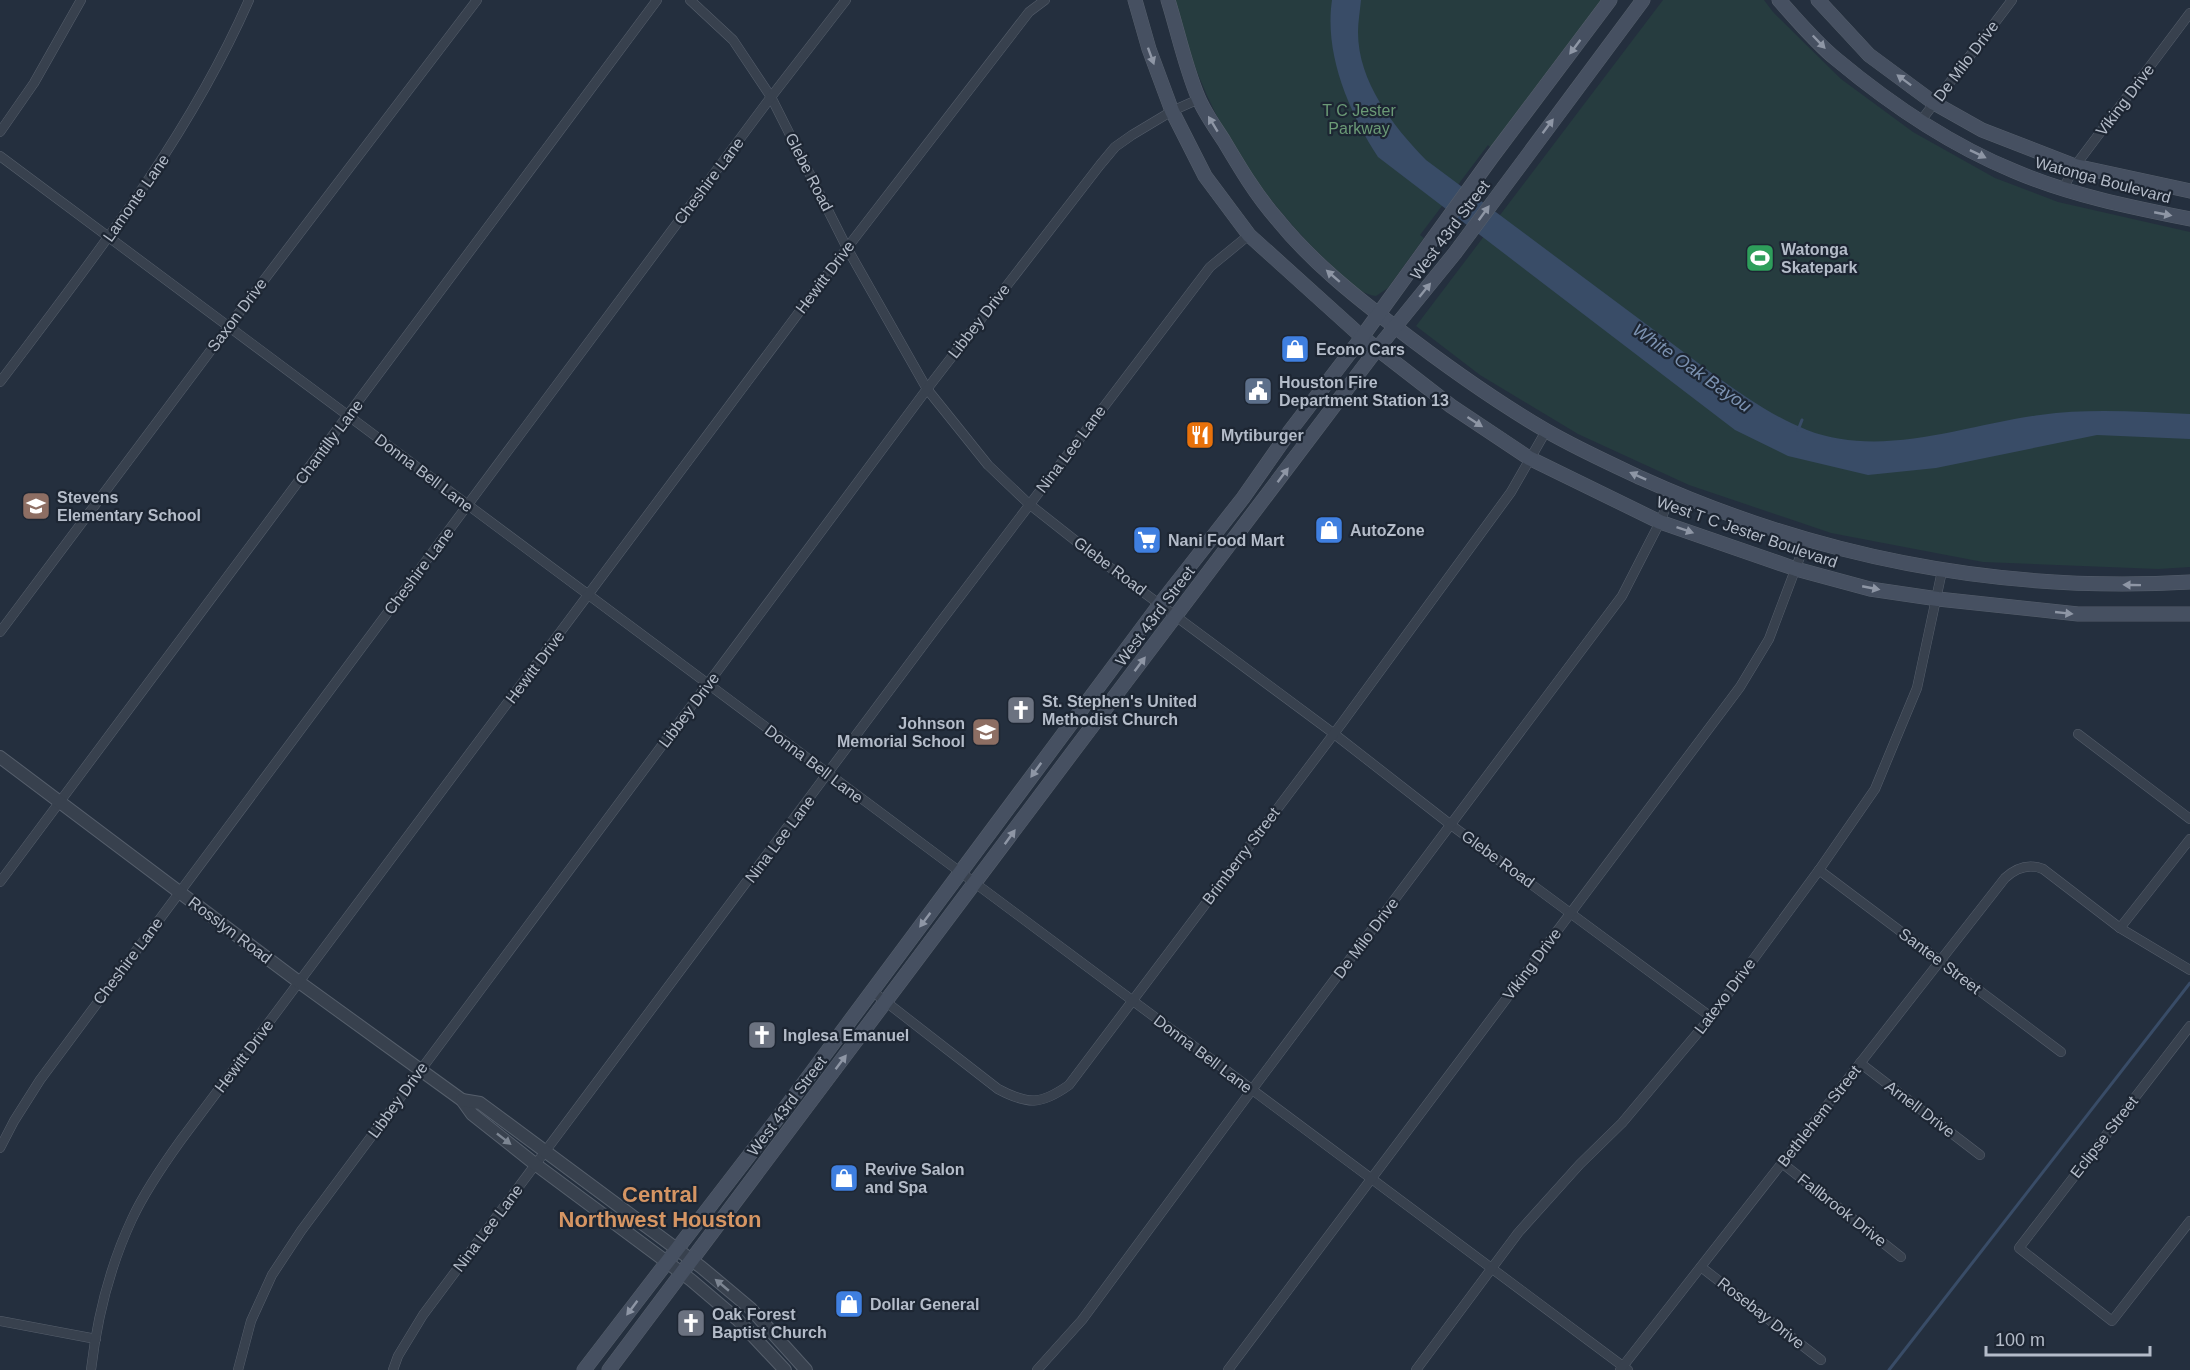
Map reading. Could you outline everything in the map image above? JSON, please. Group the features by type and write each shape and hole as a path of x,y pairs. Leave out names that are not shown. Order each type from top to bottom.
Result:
{"main road":[{"name":"West T C Jester Boulevard","path":"1135,0 1149,49 1172,111 1205,176 1249,235 1377,349 1451,406 1529,458 1660,522 1796,569 1870,589 1938,599 2078,614 2190,614"},
{"name":"West T C Jester Boulevard","path":"1168,0 1199,99 1245,176 1276,219 1308,254 1378,314 1431,355 1546,430 1614,466 1672,492 1806,541 1942,571 2058,582 2140,585 2190,582"},
{"name":"West 43rd Street","path":"584,1370 780,1114 1160,604 1243,498 1290,431 1610,0"},
{"name":"West 43rd Street","path":"609,1370 1377,349 1455,253 1643,0"},
{"name":"Watonga Boulevard","path":"1779,0 1834,58 1920,122 1962,147 2003,166 2063,189 2128,207 2190,219"},
{"name":"Watonga Boulevard","path":"1822,2 1869,55 1934,104 1982,130 2075,166 2190,191"},
{"path":"1549,82 1569,98"},
{"path":"1290,431 1309,441"},
{"path":"1243,498 1257,509"},
{"path":"1060,738 1075,749"},
{"path":"780,1114 795,1124"}],"street":[{"path":"0,132 34,83 81,0"},
{"name":"Lamonte Lane","path":"0,382 156,171 231,42 249,0"},
{"name":"Saxon Drive","path":"0,633 229,326 477,0"},
{"name":"Chantilly Lane","path":"0,882 657,0"},
{"name":"Glebe Road","path":"690,0 733,40 771,97 847,248 927,389 988,465 1029,504 1119,575 1711,1017"},
{"name":"Cheshire Lane","path":"0,1148 14,1120 40,1080 771,97 846,0"},
{"name":"Hewitt Drive","path":"91,1370 114,1263 133,1218 153,1181 181,1140 847,248 1029,12 1045,0"},
{"name":"De Milo Drive","path":"1920,122 2012,0"},
{"name":"Viking Drive","path":"2063,189 2075,166 2190,14"},
{"name":"Libbey Drive","path":"238,1370 251,1321 272,1275 301,1231 927,389 1115,147 1172,111 1199,99"},
{"name":"Donna Bell Lane","path":"0,156 1132,1002 1493,1268 1623,1369"},
{"name":"Nina Lee Lane","path":"393,1370 398,1356 423,1315 1029,504 1210,267 1249,235"},
{"name":"Brimberry Street","path":"872,991 998,1089 1017,1099 1032,1102 1053,1097 1070,1085 1334,734 1511,492 1546,430"},
{"name":"De Milo Drive","path":"1037,1370 1082,1320 1251,1090 1622,596 1660,522 1672,492"},
{"name":"Viking Drive","path":"1228,1370 1740,687 1769,639 1806,541"},
{"name":"Latexo Drive","path":"1416,1370 1518,1233 1580,1164 1622,1123 1711,1017 1819,870 1875,789 1917,688 1938,599 1942,571"},
{"path":"2078,734 2190,819"},
{"name":"Rosslyn Road","path":"0,757 299,982 462,1100 472,1114 535,1164 682,1273 738,1320 785,1370"},
{"path":"2186,967 2120,928 2190,839"},
{"name":"Bethlehem Street","path":"1623,1369 2013,870 2035,865 2043,869 2120,928"},
{"name":"Santee Street","path":"1819,870 2061,1052"},
{"name":"Eclipse Street","path":"2190,1026 2019,1248 2112,1321 2190,1221"},
{"name":"Arnell Drive","path":"1860,1063 1980,1155"},
{"name":"Rosslyn Road","path":"462,1100 480,1103 692,1260 750,1308 807,1370"},
{"name":"Fallbrook Drive","path":"1782,1163 1901,1257"},
{"name":"Rosebay Drive","path":"1701,1267 1821,1360"},
{"path":"0,1321 96,1339"}],"green space":[{"name":"T C Jester Parkway","path":"1173,0 1602,0 1491,148 1488,145 1420,235 1424,238 1388,288 1376,296 1356,288 1338,273 1289,222 1254,177 1211,105 1192,59"},
{"path":"1663,0 1764,0 1773,12 1841,79 1913,132 1995,178 2058,202 2190,232 2190,567 2158,569 1983,562 1831,533 1689,485 1578,434 1480,375 1416,326"}],"water":[{"name":"White Oak Bayou","path":"1332,0 1361,0 1358,28 1360,50 1371,86 1401,133 1426,160 1717,377 1783,419 1807,430 1835,438 1894,441 2059,413 2115,411 2190,414 2190,439 2097,435 1936,468 1868,475 1788,456 1735,430 1378,157 1357,121 1335,62 1330,20"}],"waterway":[{"path":"1798,430 1802,420"},
{"path":"1889,1370 2190,983"}],"place":[{"name":"Watonga Skatepark","path":"1760,258"},
{"name":"Econo Cars","path":"1295,349"},
{"name":"Houston Fire Department Station 13","path":"1258,391"},
{"name":"Mytiburger","path":"1200,435"},
{"name":"Stevens Elementary School","path":"36,506"},
{"name":"AutoZone","path":"1329,530"},
{"name":"Nani Food Mart","path":"1147,540"},
{"name":"St. Stephen's United Methodist Church","path":"1021,710"},
{"name":"Johnson Memorial School","path":"986,732"},
{"name":"Inglesa Emanuel","path":"762,1035"},
{"name":"Revive Salon and Spa","path":"844,1178"},
{"name":"Dollar General","path":"849,1304"},
{"name":"Oak Forest Baptist Church","path":"691,1323"}],"district":[{"name":"Central Northwest Houston","path":"660,1206"}]}
